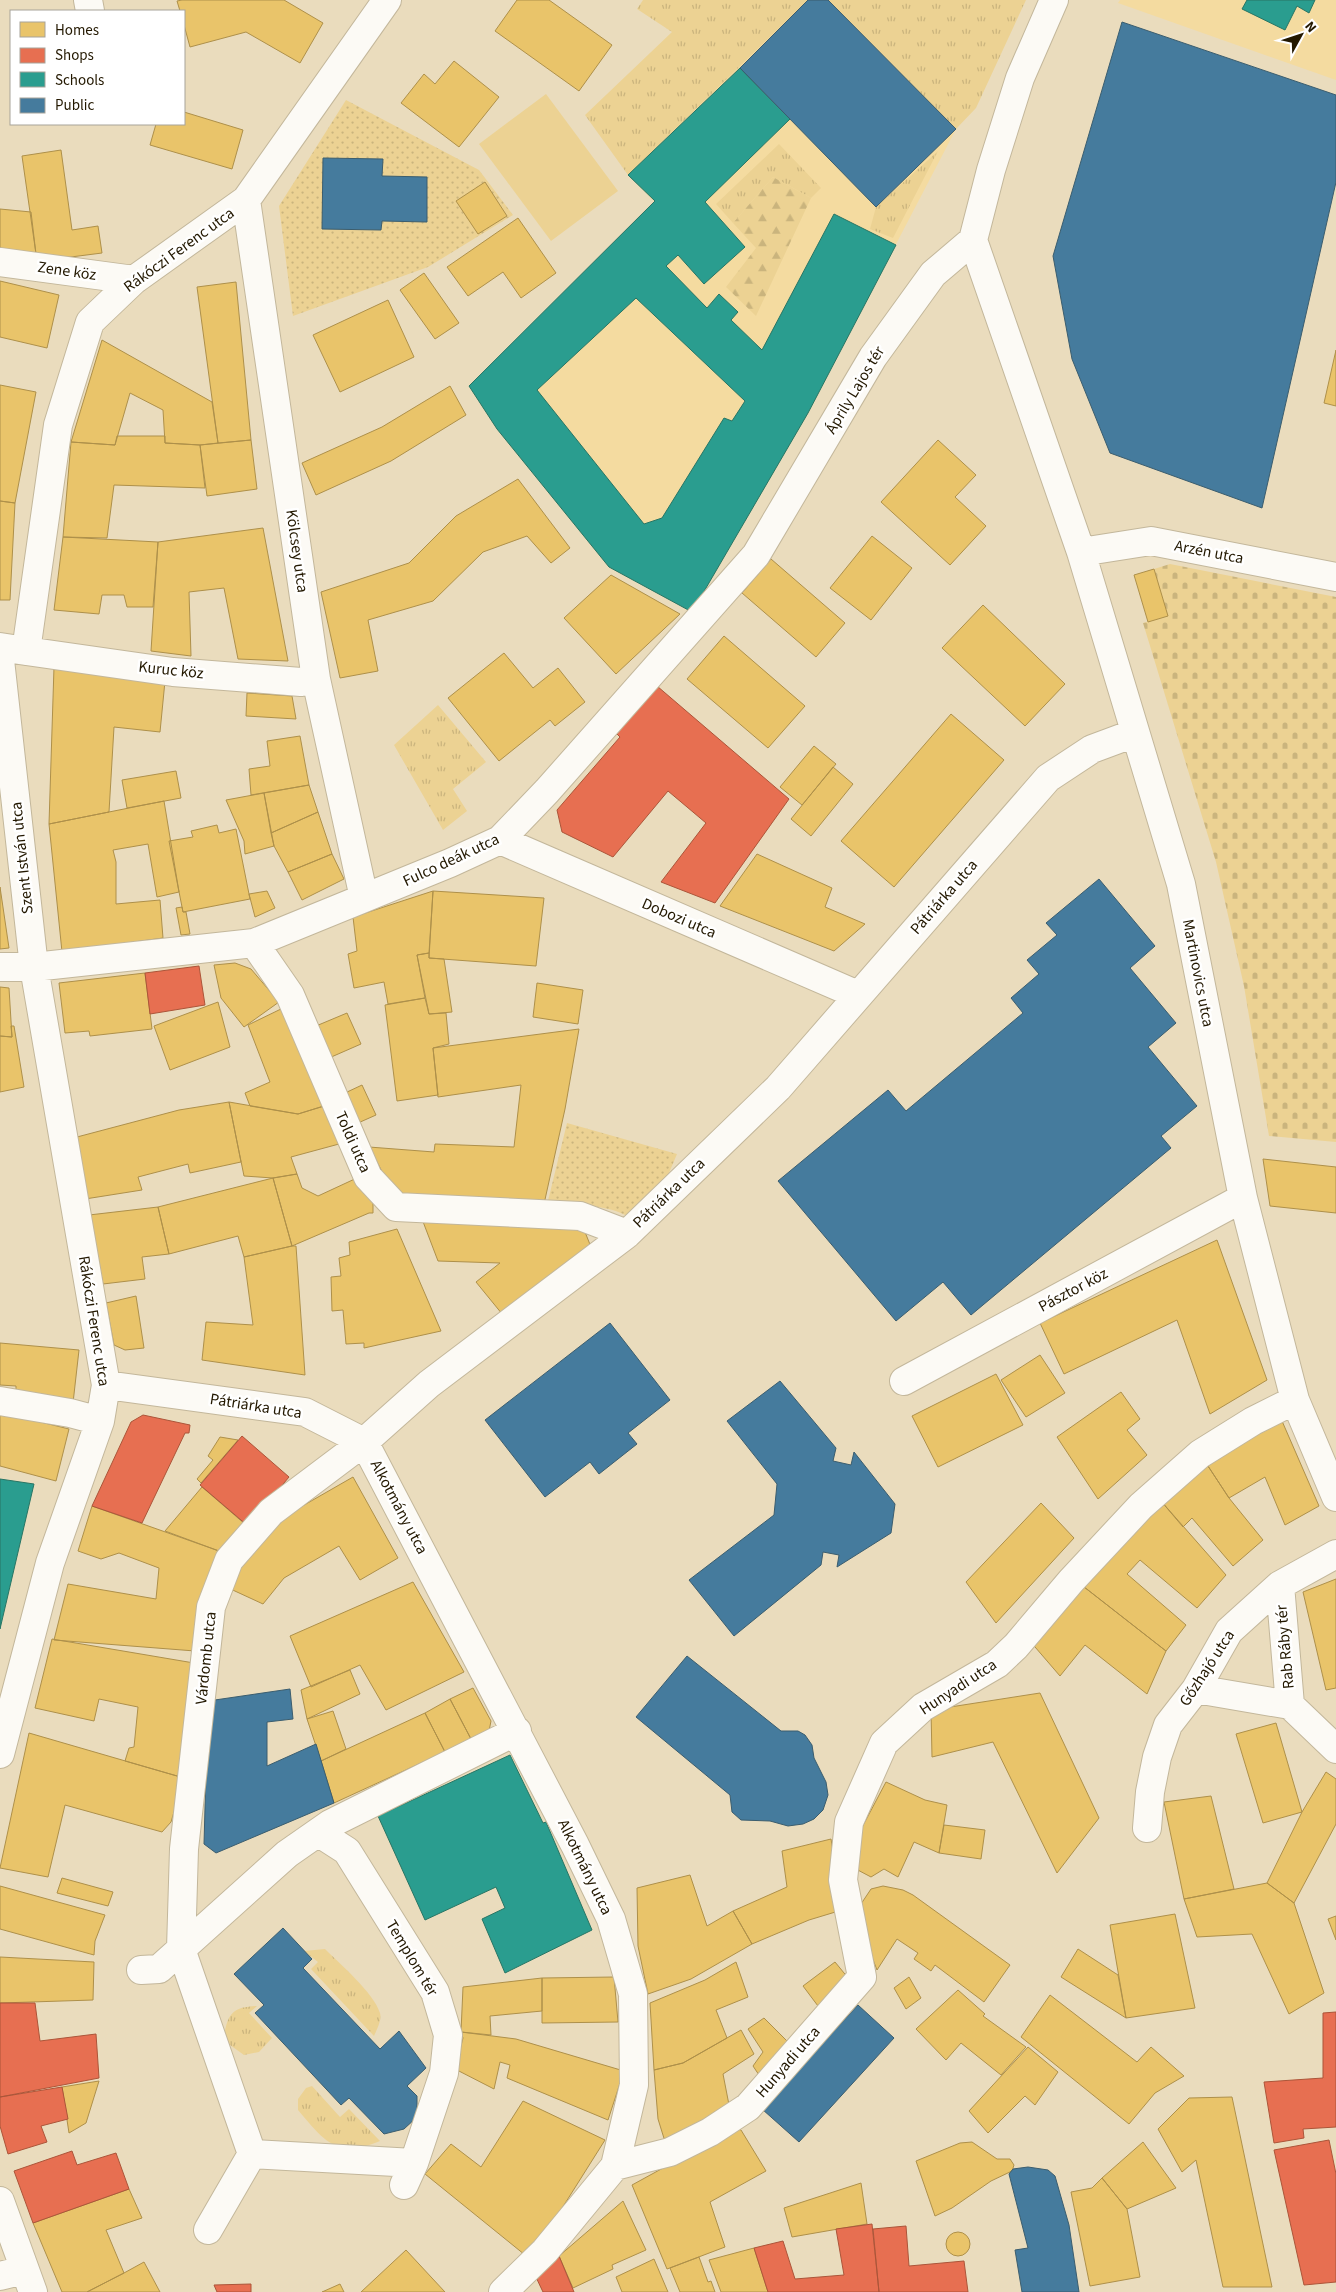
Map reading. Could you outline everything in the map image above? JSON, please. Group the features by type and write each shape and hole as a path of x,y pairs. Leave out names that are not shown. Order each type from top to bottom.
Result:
{"street":[{"name":"Rákóczi Ferenc utca","path":"26,651 58,425 90,322 134,280 246,200 387,0"},
{"path":"1054,0 1020,78 991,170 973,240 1081,552"},
{"name":"Kölcsey utca","path":"246,200 316,679 364,898"},
{"name":"Áprily Lajos tér","path":"756,555 873,357 933,274 973,240"},
{"name":"Zene köz","path":"0,262 134,280"},
{"name":"Arzén utca","path":"1081,552 1151,541 1336,576"},
{"name":"Martinovics utca","path":"1081,552 1181,884 1243,1198 1295,1400"},
{"name":"Fulco deák utca","path":"0,967 34,967 254,943 500,840 547,792 756,555"},
{"path":"0,647 26,651"},
{"name":"Kuruc köz","path":"26,651 173,672 300,682 316,679"},
{"name":"Szent István utca","path":"0,660 34,967"},
{"name":"Pátriárka utca","path":"106,1385 305,1412 364,1442 429,1384 627,1234 778,1088 1048,778 1092,749 1135,733"},
{"name":"Dobozi utca","path":"500,840 858,995"},
{"name":"Toldi utca","path":"254,943 290,995 368,1177 396,1207 580,1216 627,1234"},
{"name":"Rákóczi Ferenc utca","path":"0,1754 50,1563 100,1421 106,1385 34,967"},
{"name":"Pásztor köz","path":"904,1381 1243,1198"},
{"path":"1295,1400 1336,1497"},
{"name":"Hunyadi utca","path":"615,2166 670,2152 710,2132 748,2108 862,1977 843,1880 849,1822 884,1743 923,1707 997,1664 1016,1646 1071,1581 1141,1506 1200,1454 1252,1421 1295,1400"},
{"path":"0,1401 70,1412 100,1421"},
{"name":"Alkotmány utca","path":"364,1442 517,1731 611,1919 633,1994 634,2085 615,2166 545,2251 503,2292"},
{"name":"Várdomb utca","path":"181,1950 184,1849 211,1607 229,1560 272,1512 364,1442"},
{"name":"Gőzhajó utca","path":"1147,1828 1150,1792 1157,1758 1168,1725 1196,1689 1229,1631 1280,1585 1336,1554"},
{"name":"Rab Ráby tér","path":"1196,1689 1290,1705 1280,1585"},
{"path":"1290,1705 1336,1749"},
{"path":"141,1970 159,1969 287,1854 342,1817 517,1731"},
{"name":"Templom tér","path":"252,2154 409,2174 444,2073 448,2035 435,1992 347,1851 319,1833"},
{"path":"181,1950 252,2154 208,2230"},
{"path":"0,2201 19,2279"}],"shaded area":[{"path":"808,0 828,0 956,129 808,413 692,612 609,567 497,429 469,386 655,202 628,175"},
{"path":"1120,0 1336,0 1336,80 1118,3"}],"green space":[{"path":"643,0 808,0 628,175 585,115 672,32 637,9"},
{"path":"828,0 1026,0 976,108 956,129"},
{"path":"546,94 618,191 551,241 479,144"},
{"path":"346,100 479,170 513,215 428,267 293,316 279,206"},
{"path":"779,144 821,188 811,198 773,177 733,223 716,204"},
{"path":"938,151 893,238 870,229 876,207"},
{"path":"773,177 811,198 756,316 726,287 756,248 733,223"},
{"path":"1170,564 1336,597 1336,1142 1269,1136 1244,986 1216,862 1143,623 1167,616 1154,569"},
{"path":"438,705 486,762 453,789 467,811 443,830 394,745"},
{"path":"567,1123 677,1154 666,1180 629,1217 608,1209 572,1201 568,1203 548,1201"},
{"path":"325,1949 356,1979 377,2005 380,2019 374,2036 311,1969 318,1962 304,1951"},
{"path":"257,2006 249,2013 272,2038 259,2052 244,2055 230,2045 224,2036 227,2022 237,2010"},
{"path":"312,2086 340,2117 349,2109 380,2141 365,2146 342,2148 324,2139 298,2110 298,2099 306,2088"}],"building: Homes":[{"path":"284,0 323,23 300,63 246,32 190,47 185,29 185,10 180,10 177,1"},
{"path":"517,0 549,0 612,45 579,91 495,31"},
{"path":"454,61 499,97 459,147 401,103 424,74 435,84"},
{"path":"185,112 243,130 232,169 150,145 156,125 185,125"},
{"path":"61,150 72,230 98,226 102,253 63,258 36,254 22,156"},
{"path":"485,182 507,216 478,234 456,201"},
{"path":"0,209 31,212 36,254 0,249"},
{"path":"518,218 556,273 521,298 503,272 468,296 447,267"},
{"path":"424,273 459,323 435,339 400,290"},
{"path":"0,281 59,295 47,348 0,337"},
{"path":"236,282 251,440 218,443 197,287"},
{"path":"388,300 414,357 340,392 313,335"},
{"path":"102,340 212,402 218,443 200,445 165,443 163,410 130,393 115,445 71,442"},
{"path":"1336,350 1336,406 1324,403"},
{"path":"0,385 36,392 15,503 0,501"},
{"path":"450,386 466,415 391,461 316,495 302,463 382,427"},
{"path":"117,436 165,436 165,443 200,445 205,488 114,485 107,538 63,537 71,442 115,445"},
{"path":"251,440 257,489 207,496 200,445"},
{"path":"938,440 976,475 955,497 986,526 950,565 881,502"},
{"path":"518,479 570,548 551,563 527,536 483,552 433,601 368,620 378,671 340,678 321,592 409,563 456,516"},
{"path":"0,501 15,503 10,600 0,600"},
{"path":"263,528 288,661 238,659 224,588 189,592 191,656 151,651 158,542"},
{"path":"872,536 912,568 871,620 830,588"},
{"path":"63,537 158,542 153,607 127,607 124,595 102,595 99,614 54,610"},
{"path":"771,559 845,623 816,657 742,593"},
{"path":"1154,569 1168,616 1148,622 1134,575"},
{"path":"611,575 680,614 616,674 564,618"},
{"path":"983,605 1065,684 1025,726 942,648"},
{"path":"724,636 805,706 768,748 687,679"},
{"path":"504,653 533,688 558,668 585,702 555,726 550,720 499,761 448,698"},
{"path":"54,667 165,681 160,732 114,727 109,812 49,824"},
{"path":"247,693 292,696 296,719 246,716"},
{"path":"951,714 1004,760 894,887 841,841"},
{"path":"300,736 309,785 251,795 249,769 270,766 267,741"},
{"path":"814,746 836,764 802,805 780,787"},
{"path":"833,767 853,784 811,836 791,819"},
{"path":"176,771 181,798 127,808 122,780"},
{"path":"309,785 318,812 271,833 264,793"},
{"path":"264,793 274,846 245,854 244,841 226,800"},
{"path":"164,801 179,892 157,897 148,844 113,850 116,862 116,904 160,900 163,938 62,952 49,824"},
{"path":"318,812 332,854 288,872 274,846 271,833"},
{"path":"217,825 219,833 236,829 250,899 183,912 169,841 193,837 191,831"},
{"path":"332,854 344,879 302,900 288,872"},
{"path":"757,854 832,888 825,907 865,924 834,951 720,906"},
{"path":"0,887 9,948 0,949"},
{"path":"267,891 275,908 255,917 249,894"},
{"path":"433,891 544,898 536,966 429,958"},
{"path":"433,891 429,953 417,955 425,998 388,1004 384,982 354,988 348,954 357,951 353,917"},
{"path":"182,907 183,912 186,912 190,934 181,935 176,908"},
{"path":"429,953 429,958 444,959 452,1012 429,1014 417,955"},
{"path":"235,963 251,969 279,1002 244,1027 221,998 214,965"},
{"path":"145,973 152,1029 90,1036 89,1031 65,1033 59,983"},
{"path":"537,983 583,990 578,1024 533,1017"},
{"path":"0,987 9,988 12,1037 0,1036"},
{"path":"425,998 429,1014 446,1013 449,1044 433,1048 438,1095 397,1101 385,1005"},
{"path":"218,1002 230,1047 170,1070 154,1026"},
{"path":"283,1008 324,1106 298,1114 250,1106 245,1093 270,1082 248,1025"},
{"path":"347,1013 361,1044 329,1058 316,1026"},
{"path":"11,1026 14,1026 24,1087 0,1092 0,1036 12,1037"},
{"path":"579,1029 565,1109 544,1204 402,1196 385,1177 369,1147 434,1152 435,1144 514,1147 521,1085 438,1097 433,1048"},
{"path":"362,1085 376,1115 358,1123 345,1093"},
{"path":"229,1102 241,1162 190,1173 188,1164 138,1177 142,1190 85,1199 77,1137 179,1110"},
{"path":"229,1102 298,1114 324,1106 339,1144 291,1157 297,1174 273,1178 244,1176"},
{"path":"1263,1159 1336,1167 1336,1213 1270,1206"},
{"path":"297,1174 302,1188 318,1196 359,1177 373,1189 373,1213 369,1213 292,1246 273,1178"},
{"path":"273,1178 292,1246 244,1257 238,1236 169,1254 158,1207"},
{"path":"158,1207 169,1254 142,1257 145,1279 103,1284 89,1215"},
{"path":"422,1219 583,1227 591,1247 507,1320 476,1282 500,1263 438,1261"},
{"path":"397,1229 441,1331 364,1348 364,1343 346,1344 343,1310 332,1311 331,1277 341,1276 339,1258 350,1255 349,1242"},
{"path":"1217,1240 1267,1380 1210,1414 1177,1320 1064,1374 1040,1323"},
{"path":"296,1246 305,1375 202,1360 206,1322 253,1325 244,1257"},
{"path":"136,1296 144,1348 125,1350 114,1345 106,1303"},
{"path":"0,1343 79,1350 73,1403 16,1397 16,1386 0,1385"},
{"path":"1040,1355 1065,1393 1026,1417 1001,1380"},
{"path":"996,1374 1023,1425 938,1467 912,1416"},
{"path":"1121,1392 1140,1419 1127,1430 1147,1455 1098,1499 1057,1437"},
{"path":"0,1412 69,1429 56,1481 0,1466"},
{"path":"1282,1421 1319,1506 1285,1525 1265,1477 1229,1498 1206,1463"},
{"path":"220,1437 238,1440 201,1483 197,1479 213,1460 208,1456"},
{"path":"1206,1463 1229,1498 1263,1540 1233,1566 1192,1518 1183,1527 1161,1501"},
{"path":"353,1477 398,1558 360,1580 339,1546 284,1578 263,1604 224,1586 278,1520"},
{"path":"202,1487 246,1525 219,1551 165,1531"},
{"path":"1161,1501 1226,1575 1197,1608 1140,1560 1127,1574 1186,1625 1166,1651 1079,1583"},
{"path":"1041,1503 1074,1538 996,1623 966,1582"},
{"path":"92,1506 219,1551 195,1651 54,1640 68,1584 156,1599 159,1568 119,1553 101,1559 78,1551"},
{"path":"1336,1579 1336,1688 1326,1690 1303,1592"},
{"path":"413,1582 464,1672 386,1710 360,1665 311,1687 290,1636"},
{"path":"1079,1583 1166,1651 1147,1694 1085,1645 1060,1676 1029,1640"},
{"path":"52,1639 194,1663 184,1778 125,1761 129,1748 134,1747 138,1707 99,1699 94,1721 35,1708"},
{"path":"350,1670 360,1694 307,1719 301,1690"},
{"path":"473,1688 491,1721 489,1731 471,1739 450,1699"},
{"path":"1040,1693 1099,1818 1057,1873 993,1742 932,1757 931,1710"},
{"path":"450,1699 471,1739 445,1752 425,1713"},
{"path":"333,1711 346,1749 321,1761 307,1719"},
{"path":"425,1713 445,1752 334,1803 321,1761"},
{"path":"1276,1723 1302,1812 1263,1823 1236,1734"},
{"path":"29,1733 184,1778 171,1822 162,1832 65,1805 48,1877 0,1868"},
{"path":"1326,1772 1336,1779 1336,1824 1294,1903 1267,1883 1302,1812"},
{"path":"886,1782 925,1800 947,1805 939,1853 914,1842 898,1877 884,1869 871,1877 854,1868 850,1850"},
{"path":"1211,1796 1234,1889 1184,1899 1164,1802"},
{"path":"944,1825 985,1830 981,1859 939,1853"},
{"path":"831,1839 842,1910 809,1920 752,1944 733,1911 787,1887 782,1851"},
{"path":"690,1875 707,1926 733,1911 752,1944 691,1979 648,1994 638,1946 637,1888"},
{"path":"62,1878 113,1892 108,1906 57,1893"},
{"path":"1267,1883 1294,1903 1324,1993 1289,2014 1252,1934 1197,1937 1184,1899"},
{"path":"0,1886 105,1915 95,1941 94,1955 0,1929"},
{"path":"883,1886 903,1890 913,1895 1010,1965 984,2002 935,1965 931,1971 914,1959 918,1953 897,1939 877,1970 862,1931 861,1904 871,1889"},
{"path":"1175,1914 1195,2008 1126,2018 1110,1925"},
{"path":"1336,1916 1336,1940 1328,1919"},
{"path":"1078,1949 1118,1975 1126,2018 1061,1977"},
{"path":"0,1957 94,1962 93,2000 0,2003"},
{"path":"736,1962 748,1997 716,2010 727,2038 683,2063 654,2070 650,2003 705,1980"},
{"path":"835,1962 849,1979 821,2010 803,1986"},
{"path":"614,1977 618,2022 542,2023 542,1978"},
{"path":"909,1977 921,1998 906,2009 894,1988"},
{"path":"542,1978 542,2011 490,2016 491,2035 461,2032 463,1987"},
{"path":"958,1990 985,2014 983,2016 1026,2047 1001,2075 961,2043 946,2060 916,2029"},
{"path":"1050,1995 1137,2062 1151,2047 1184,2076 1155,2093 1129,2124 1021,2037"},
{"path":"764,2018 790,2044 761,2078 753,2066 763,2052 748,2029"},
{"path":"741,2030 754,2054 723,2074 730,2110 667,2148 658,2119 654,2070 683,2063"},
{"path":"461,2032 516,2039 624,2071 608,2120 507,2078 510,2065 500,2062 494,2089 455,2069 463,2038"},
{"path":"1028,2047 1058,2072 1035,2105 1025,2096 988,2133 969,2111"},
{"path":"99,2081 86,2123 69,2133 62,2087"},
{"path":"1232,2097 1272,2287 1223,2287 1196,2160 1182,2172 1158,2129 1189,2098"},
{"path":"523,2101 605,2140 530,2259 425,2174 451,2144 481,2167"},
{"path":"736,2128 741,2130 766,2171 710,2202 725,2247 667,2269 632,2185"},
{"path":"972,2142 997,2159 1010,2159 1014,2165 1012,2171 991,2181 952,2208 935,2216 916,2161 960,2143"},
{"path":"1143,2142 1176,2188 1127,2209 1102,2178"},
{"path":"1102,2178 1127,2209 1140,2277 1090,2286 1071,2192 1092,2188"},
{"path":"861,2183 867,2224 792,2237 784,2208"},
{"path":"129,2189 142,2218 106,2230 124,2273 87,2292 62,2292 33,2223"},
{"path":"623,2201 646,2250 612,2265 613,2269 573,2288 559,2256"},
{"path":"958,2232 967,2235 970,2244 967,2253 958,2256 949,2253 946,2244 949,2235"},
{"path":"754,2248 768,2292 721,2292 709,2260"},
{"path":"406,2250 445,2292 361,2292"},
{"path":"699,2257 708,2282 711,2281 715,2292 680,2292 670,2268"},
{"path":"654,2259 668,2292 622,2292 616,2277"},
{"path":"144,2262 160,2292 87,2292 124,2273"},
{"path":"340,2284 344,2292 322,2292"}],"building: Shops":[{"path":"657,686 789,799 715,903 661,882 706,823 668,791 613,857 562,832 557,810 620,737 616,733"},
{"path":"199,966 205,1005 150,1014 145,973"},
{"path":"143,1415 190,1425 189,1433 185,1433 142,1523 92,1506 131,1422"},
{"path":"242,1436 289,1477 248,1526 200,1485"},
{"path":"0,2003 35,2003 40,2041 96,2034 99,2078 0,2097"},
{"path":"1336,2012 1336,2127 1303,2129 1304,2138 1274,2143 1264,2082 1323,2078 1323,2013"},
{"path":"62,2087 68,2119 41,2126 47,2142 8,2154 0,2126 0,2097"},
{"path":"1329,2140 1336,2174 1336,2282 1304,2285 1274,2150"},
{"path":"72,2151 77,2165 116,2153 129,2189 33,2223 14,2171"},
{"path":"872,2224 879,2292 768,2292 754,2248 783,2241 795,2279 844,2275 836,2229"},
{"path":"906,2226 909,2266 964,2261 968,2292 879,2292 873,2229"},
{"path":"559,2256 574,2292 543,2292 535,2275"},
{"path":"251,2284 251,2292 217,2292 214,2285"}],"building: Schools":[{"path":"1247,0 1315,0 1309,13 1297,6 1285,30 1242,9"},
{"path":"740,68 790,119 705,202 745,247 704,284 678,255 666,266 707,308 719,294 738,312 731,320 762,350 834,214 896,245 808,413 692,612 609,567 497,429 469,386 655,201 628,175","holes":["636,298 745,401 732,421 724,418 662,518 644,524 537,390"]},
{"path":"0,1479 34,1484 0,1629"},
{"path":"510,1755 543,1823 546,1822 592,1930 505,1973 482,1919 505,1908 496,1887 425,1920 378,1816"}],"building: Public":[{"path":"808,0 828,0 956,129 876,207 740,68"},
{"path":"1122,22 1336,95 1336,182 1262,508 1110,453 1072,359 1053,256"},
{"path":"323,158 383,159 382,176 427,177 427,222 382,221 381,230 322,229"},
{"path":"1099,879 1155,946 1130,968 1176,1023 1148,1047 1197,1106 1161,1136 1171,1148 971,1315 943,1282 896,1321 778,1181 888,1090 906,1111 1023,1013 1011,998 1039,974 1027,960 1057,935 1046,923"},
{"path":"610,1323 670,1400 628,1433 637,1444 599,1474 590,1462 545,1497 485,1420"},
{"path":"780,1381 836,1448 833,1461 851,1465 854,1452 895,1504 891,1533 837,1567 839,1555 823,1552 821,1565 734,1636 689,1580 774,1515 777,1484 727,1421"},
{"path":"687,1656 781,1731 798,1731 805,1735 812,1745 814,1758 826,1782 828,1795 823,1810 814,1819 803,1824 788,1826 770,1821 741,1820 732,1812 730,1795 636,1717"},
{"path":"290,1689 293,1719 267,1722 267,1766 316,1744 334,1803 216,1853 204,1844 208,1701"},
{"path":"283,1928 312,1959 303,1968 380,2049 399,2031 426,2068 407,2086 417,2096 417,2117 404,2129 384,2134 349,2098 341,2105 255,2013 264,2005 234,1974"},
{"path":"858,2005 894,2038 799,2142 762,2109"},
{"path":"1028,2167 1048,2170 1055,2176 1069,2225 1079,2292 1022,2292 1015,2250 1028,2248 1009,2174 1013,2169"}]}
